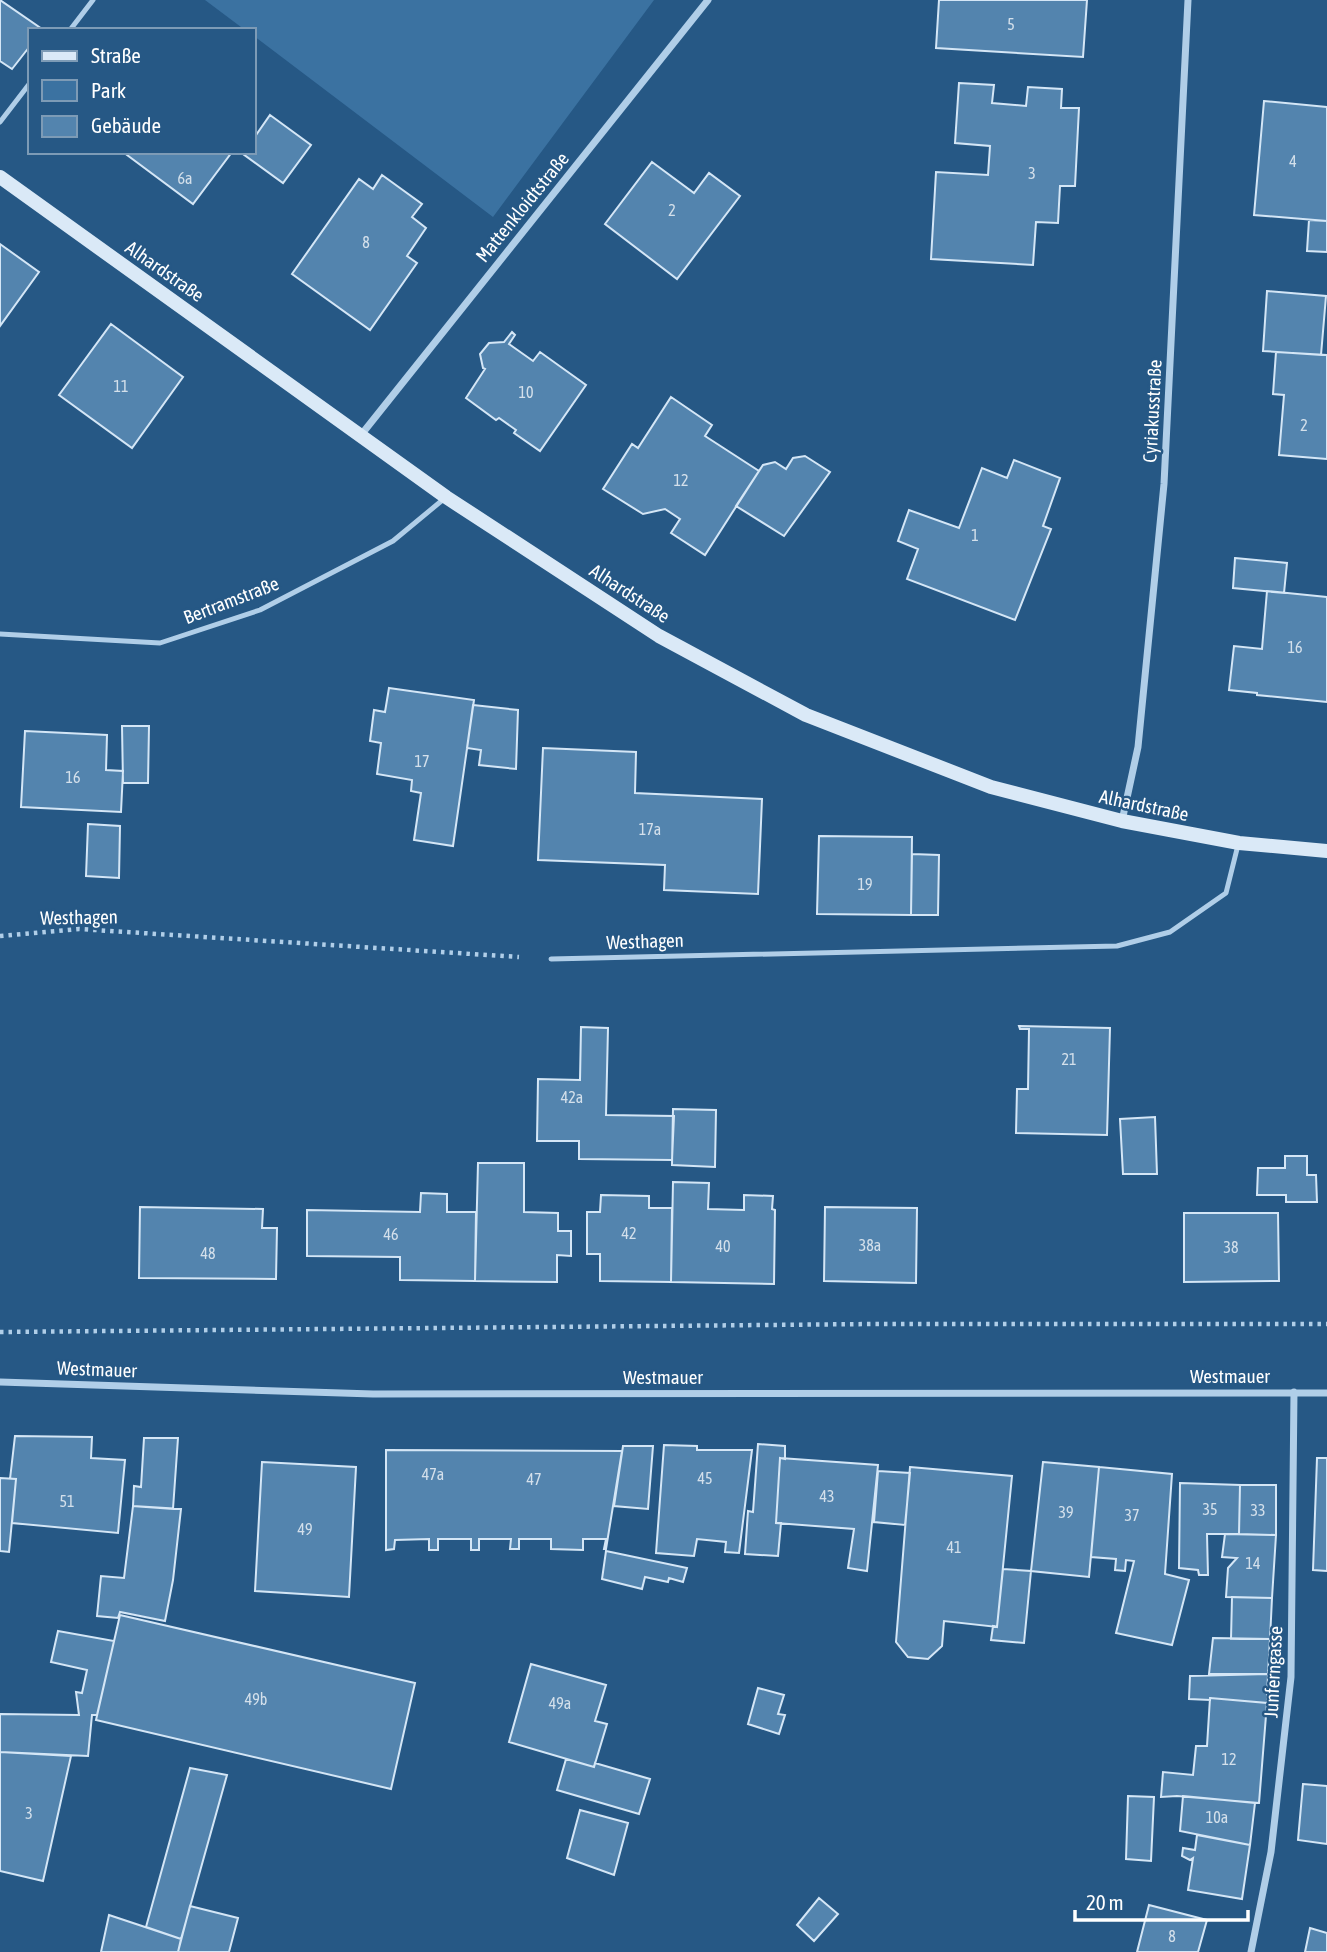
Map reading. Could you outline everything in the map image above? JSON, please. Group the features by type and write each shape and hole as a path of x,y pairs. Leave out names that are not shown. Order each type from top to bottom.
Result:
{"main road":[{"name":"Alhardstraße","path":"0,177 446,497 659,636 806,715 991,787 1122,821 1239,843 1327,851"}],"street":[{"name":"Mattenkloidtstraße","path":"362,435 709,0"},
{"name":"Cyriakusstraße","path":"1122,821 1138,747 1164,484 1188,0"},
{"name":"Westmauer","path":"0,1382 373,1394 1327,1392"},
{"name":"Junferngasse","path":"1251,1952 1272,1852 1291,1677 1294,1392"}],"lane":[{"path":"72,28 93,0"},
{"path":"0,122 28,86"},
{"name":"Bertramstraße","path":"0,634 160,643 260,610 393,541 446,497"},
{"name":"Westhagen","path":"551,959 1117,946 1170,932 1226,893 1239,843"}],"path":[{"name":"Westhagen","path":"0,936 79,929 551,959"},
{"path":"0,1332 859,1324 1327,1324"}],"green space":[{"path":"205,0 654,0 493,217 256,38 256,28 242,28"}],"building":[{"path":"0,0 41,28 28,28 28,49 12,69 0,61"},
{"path":"939,0 1087,0 1083,57 936,48"},
{"path":"959,83 994,85 992,103 1026,106 1028,87 1062,89 1061,108 1079,108 1075,186 1060,186 1058,223 1036,222 1033,265 931,259 936,172 988,175 990,146 955,143"},
{"path":"1264,101 1327,107 1327,221 1254,215"},
{"path":"270,115 311,145 283,183 243,154 256,154 256,135"},
{"path":"126,154 230,154 193,204"},
{"path":"652,162 694,193 709,173 740,196 677,279 605,224"},
{"path":"382,175 422,204 412,217 426,228 407,256 417,263 370,330 292,274 359,179 373,189"},
{"path":"1309,220 1327,221 1327,252 1307,251"},
{"path":"0,244 39,272 0,326"},
{"path":"1267,291 1326,296 1321,355 1263,351"},
{"path":"111,324 183,377 132,448 59,395"},
{"path":"512,332 515,335 509,344 533,361 540,352 586,385 540,451 514,433 516,430 499,418 496,420 466,398 485,369 480,354 489,343 504,342"},
{"path":"1276,352 1327,355 1327,459 1279,455 1284,395 1273,394"},
{"path":"671,397 712,425 705,436 759,471 705,555 671,533 680,519 665,509 643,514 603,489 632,444 638,448"},
{"path":"805,456 830,472 784,536 736,506 763,465 775,462 786,469 793,458"},
{"path":"1014,460 1060,478 1043,526 1051,529 1015,620 907,579 918,549 898,541 909,510 959,528 982,468 1007,478"},
{"path":"1235,558 1287,563 1284,593 1233,588"},
{"path":"1267,591 1327,597 1327,702 1229,690 1234,646 1262,649"},
{"path":"389,688 474,700 453,846 414,840 421,793 411,791 412,780 377,774 381,743 370,741 374,710 385,712"},
{"path":"473,705 518,710 516,769 479,765 481,750 467,748"},
{"path":"122,726 149,726 148,783 123,783"},
{"path":"25,731 107,735 106,770 123,771 121,812 21,807"},
{"path":"543,748 636,752 635,793 762,799 758,894 664,890 665,865 538,860"},
{"path":"88,824 120,826 119,878 86,876"},
{"path":"819,836 912,837 911,915 817,914"},
{"path":"912,854 939,855 938,915 911,915"},
{"path":"1019,1026 1110,1028 1107,1135 1016,1133 1017,1089 1028,1089 1029,1029 1020,1029"},
{"path":"581,1027 608,1028 606,1115 674,1116 672,1160 579,1159 579,1141 537,1141 538,1079 580,1080"},
{"path":"673,1109 716,1110 715,1167 672,1165"},
{"path":"1155,1117 1157,1174 1123,1174 1120,1119"},
{"path":"1285,1156 1307,1156 1307,1175 1316,1175 1317,1202 1286,1202 1286,1195 1257,1195 1258,1168 1285,1168"},
{"path":"478,1163 524,1163 524,1212 558,1213 558,1231 571,1231 571,1256 557,1255 557,1282 475,1281"},
{"path":"673,1182 709,1183 708,1209 744,1210 744,1195 773,1196 774,1284 671,1282"},
{"path":"421,1193 447,1194 447,1212 476,1212 475,1281 400,1280 400,1257 307,1256 307,1210 420,1212"},
{"path":"601,1195 649,1196 649,1208 672,1208 671,1282 600,1281 600,1254 587,1254 587,1212 600,1212"},
{"path":"140,1207 263,1209 262,1228 277,1228 276,1279 139,1278"},
{"path":"825,1207 917,1208 916,1283 824,1281"},
{"path":"1184,1213 1278,1213 1279,1281 1184,1282"},
{"path":"15,1436 92,1437 91,1458 125,1460 118,1533 12,1523 16,1479 10,1479"},
{"path":"144,1438 178,1438 173,1509 133,1506 134,1486 141,1487"},
{"path":"758,1444 785,1446 785,1459 780,1458 776,1523 781,1523 778,1556 745,1554 748,1511 753,1512"},
{"path":"664,1445 697,1446 697,1450 752,1450 739,1553 725,1552 726,1542 697,1539 694,1556 656,1553"},
{"path":"623,1446 653,1446 648,1509 614,1506"},
{"path":"386,1450 622,1451 606,1549 606,1539 583,1539 583,1550 551,1549 551,1539 519,1539 519,1549 510,1549 511,1539 479,1539 479,1550 471,1550 471,1539 438,1539 438,1550 429,1550 429,1539 395,1540 394,1549 386,1550"},
{"path":"780,1458 878,1465 867,1571 848,1568 854,1529 776,1523"},
{"path":"1317,1458 1327,1458 1327,1571 1313,1570"},
{"path":"262,1462 356,1467 349,1597 255,1591"},
{"path":"1043,1462 1099,1467 1089,1577 1031,1571"},
{"path":"910,1467 1012,1476 997,1627 944,1621 942,1646 928,1659 908,1657 896,1642"},
{"path":"1099,1467 1172,1474 1165,1574 1189,1580 1172,1645 1116,1633 1134,1561 1126,1560 1125,1571 1115,1570 1116,1559 1091,1557"},
{"path":"878,1471 910,1473 905,1525 874,1522"},
{"path":"0,1478 16,1479 9,1552 0,1551"},
{"path":"1180,1483 1240,1485 1239,1534 1207,1534 1208,1575 1199,1575 1198,1570 1179,1568"},
{"path":"1240,1485 1276,1485 1276,1535 1239,1534"},
{"path":"133,1506 181,1509 173,1580 165,1621 120,1612 118,1618 97,1616 101,1576 124,1578"},
{"path":"1225,1534 1276,1535 1272,1598 1226,1597 1228,1568 1237,1558 1222,1557"},
{"path":"606,1551 687,1568 683,1582 669,1578 668,1582 645,1577 642,1589 602,1579"},
{"path":"1003,1569 1031,1571 1024,1643 991,1640 993,1626 997,1627"},
{"path":"1232,1597 1272,1598 1270,1639 1231,1639"},
{"path":"120,1615 415,1683 391,1789 96,1720"},
{"path":"58,1631 114,1641 97,1715 92,1715 88,1756 0,1752 0,1714 79,1715 76,1692 82,1693 87,1670 51,1662"},
{"path":"1213,1638 1270,1639 1268,1674 1209,1674"},
{"path":"531,1664 606,1685 595,1721 607,1724 594,1767 509,1742"},
{"path":"1268,1674 1267,1703 1189,1699 1190,1676"},
{"path":"758,1688 784,1695 778,1714 785,1715 779,1734 748,1724"},
{"path":"1210,1698 1267,1703 1259,1803 1161,1797 1163,1772 1193,1775 1196,1746 1207,1746"},
{"path":"0,1752 71,1756 43,1881 0,1871"},
{"path":"566,1759 594,1767 595,1763 650,1779 639,1814 557,1790"},
{"path":"190,1768 227,1775 181,1939 146,1927"},
{"path":"1303,1784 1327,1786 1327,1844 1298,1840"},
{"path":"1128,1796 1154,1797 1151,1861 1126,1859"},
{"path":"1183,1796 1255,1803 1250,1845 1180,1831"},
{"path":"580,1810 628,1823 614,1875 567,1858"},
{"path":"1197,1835 1250,1845 1242,1899 1188,1890 1193,1858 1190,1860 1182,1856 1183,1848 1195,1850"},
{"path":"819,1898 838,1914 814,1941 797,1925"},
{"path":"1149,1905 1207,1920 1198,1952 1137,1952"},
{"path":"190,1906 238,1918 229,1952 178,1952"},
{"path":"109,1915 181,1939 178,1952 101,1952"},
{"path":"1310,1928 1327,1933 1327,1952 1305,1952"}]}
